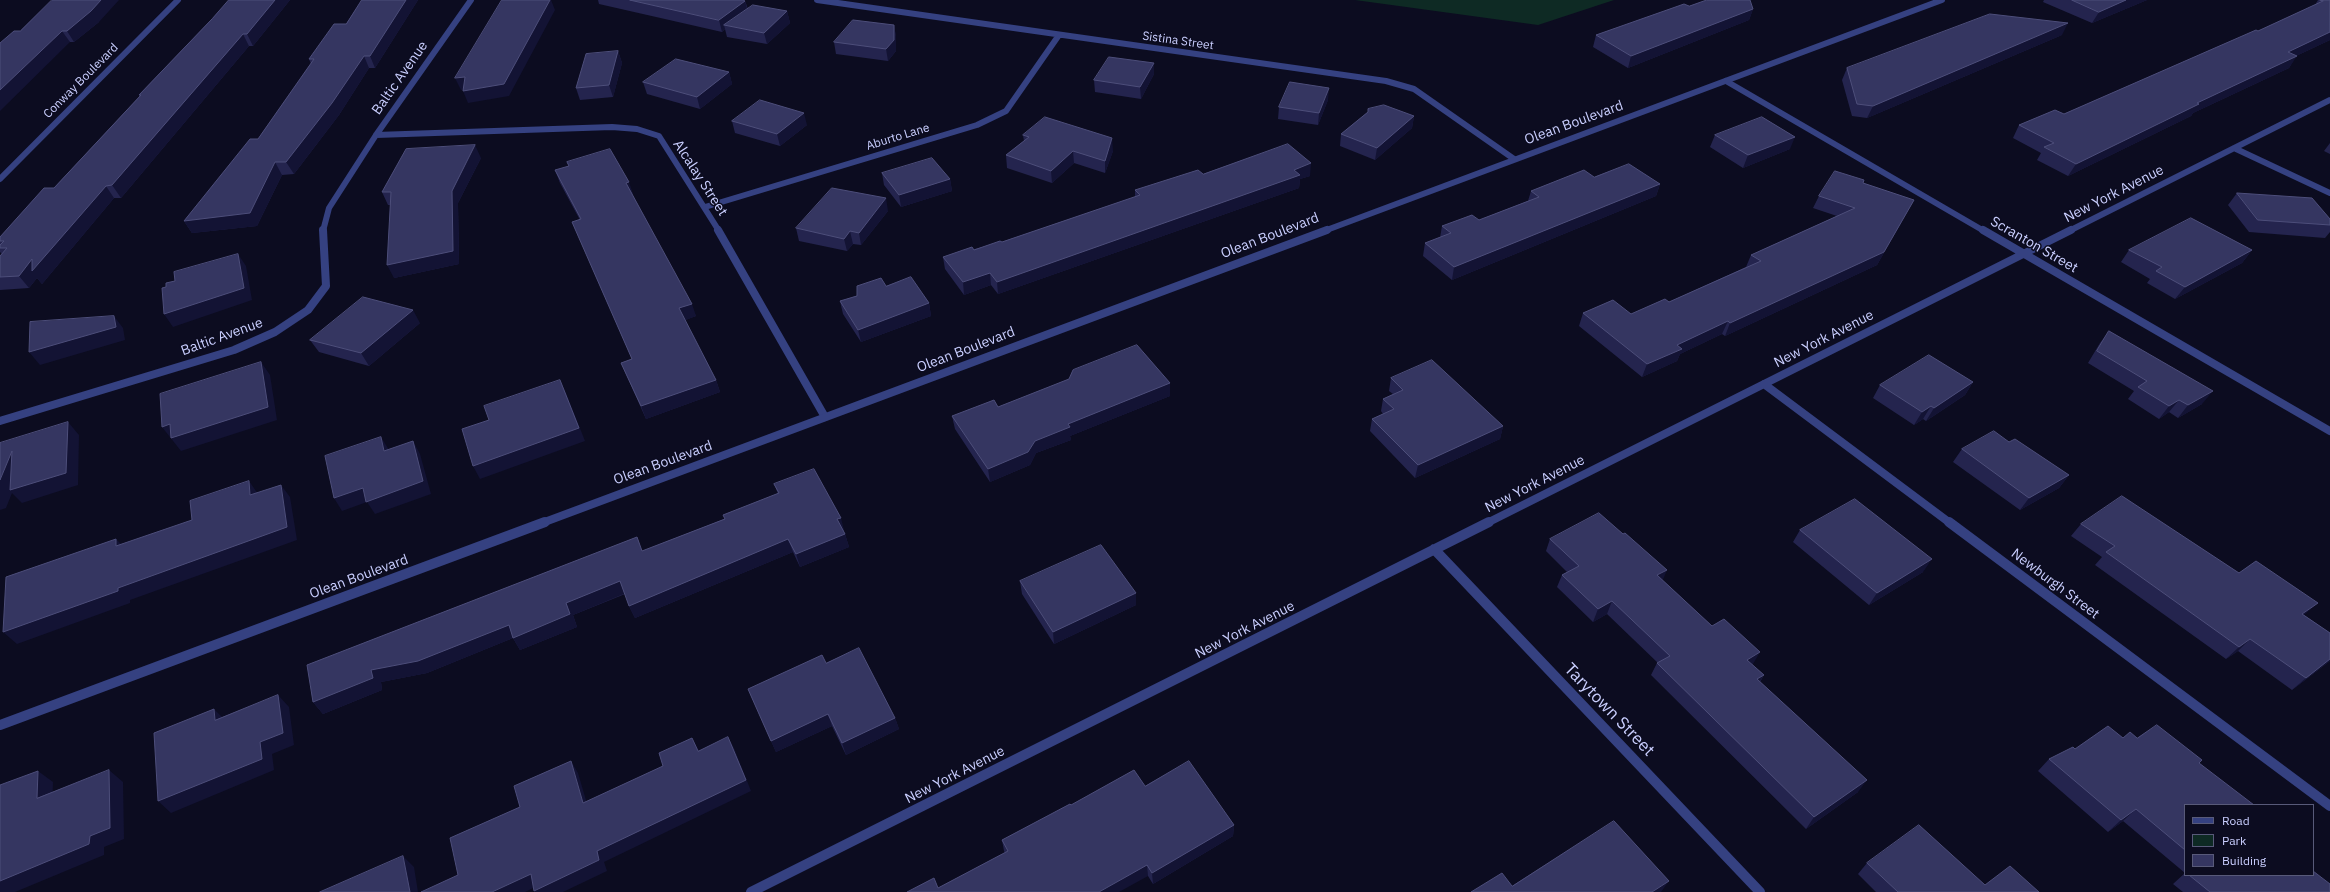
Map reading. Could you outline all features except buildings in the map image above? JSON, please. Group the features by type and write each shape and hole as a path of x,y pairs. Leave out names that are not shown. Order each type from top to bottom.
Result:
{"street":[{"name":"Conway Boulevard","path":"0,178 178,0"},
{"name":"Baltic Avenue","path":"0,420 234,350 275,332 308,310 326,286 322,229 328,208 376,135 471,0"},
{"name":"Sistina Street","path":"817,0 1386,81 1414,89 1514,159"},
{"name":"Olean Boulevard","path":"0,725 1942,0"},
{"name":"Aburto Lane","path":"705,207 977,125 994,117 1006,111 1060,35"},
{"name":"Scranton Street","path":"1726,81 2330,431"},
{"name":"New York Avenue","path":"751,892 2330,100"},
{"name":"Alcalay Street","path":"376,135 612,127 637,129 659,136 705,207 825,417"},
{"path":"2234,148 2330,193"},
{"name":"Newburgh Street","path":"1764,384 2330,806"},
{"name":"Tarytown Street","path":"1434,549 1760,892"}],"green space":[{"path":"1355,0 1614,0 1538,25"}]}
